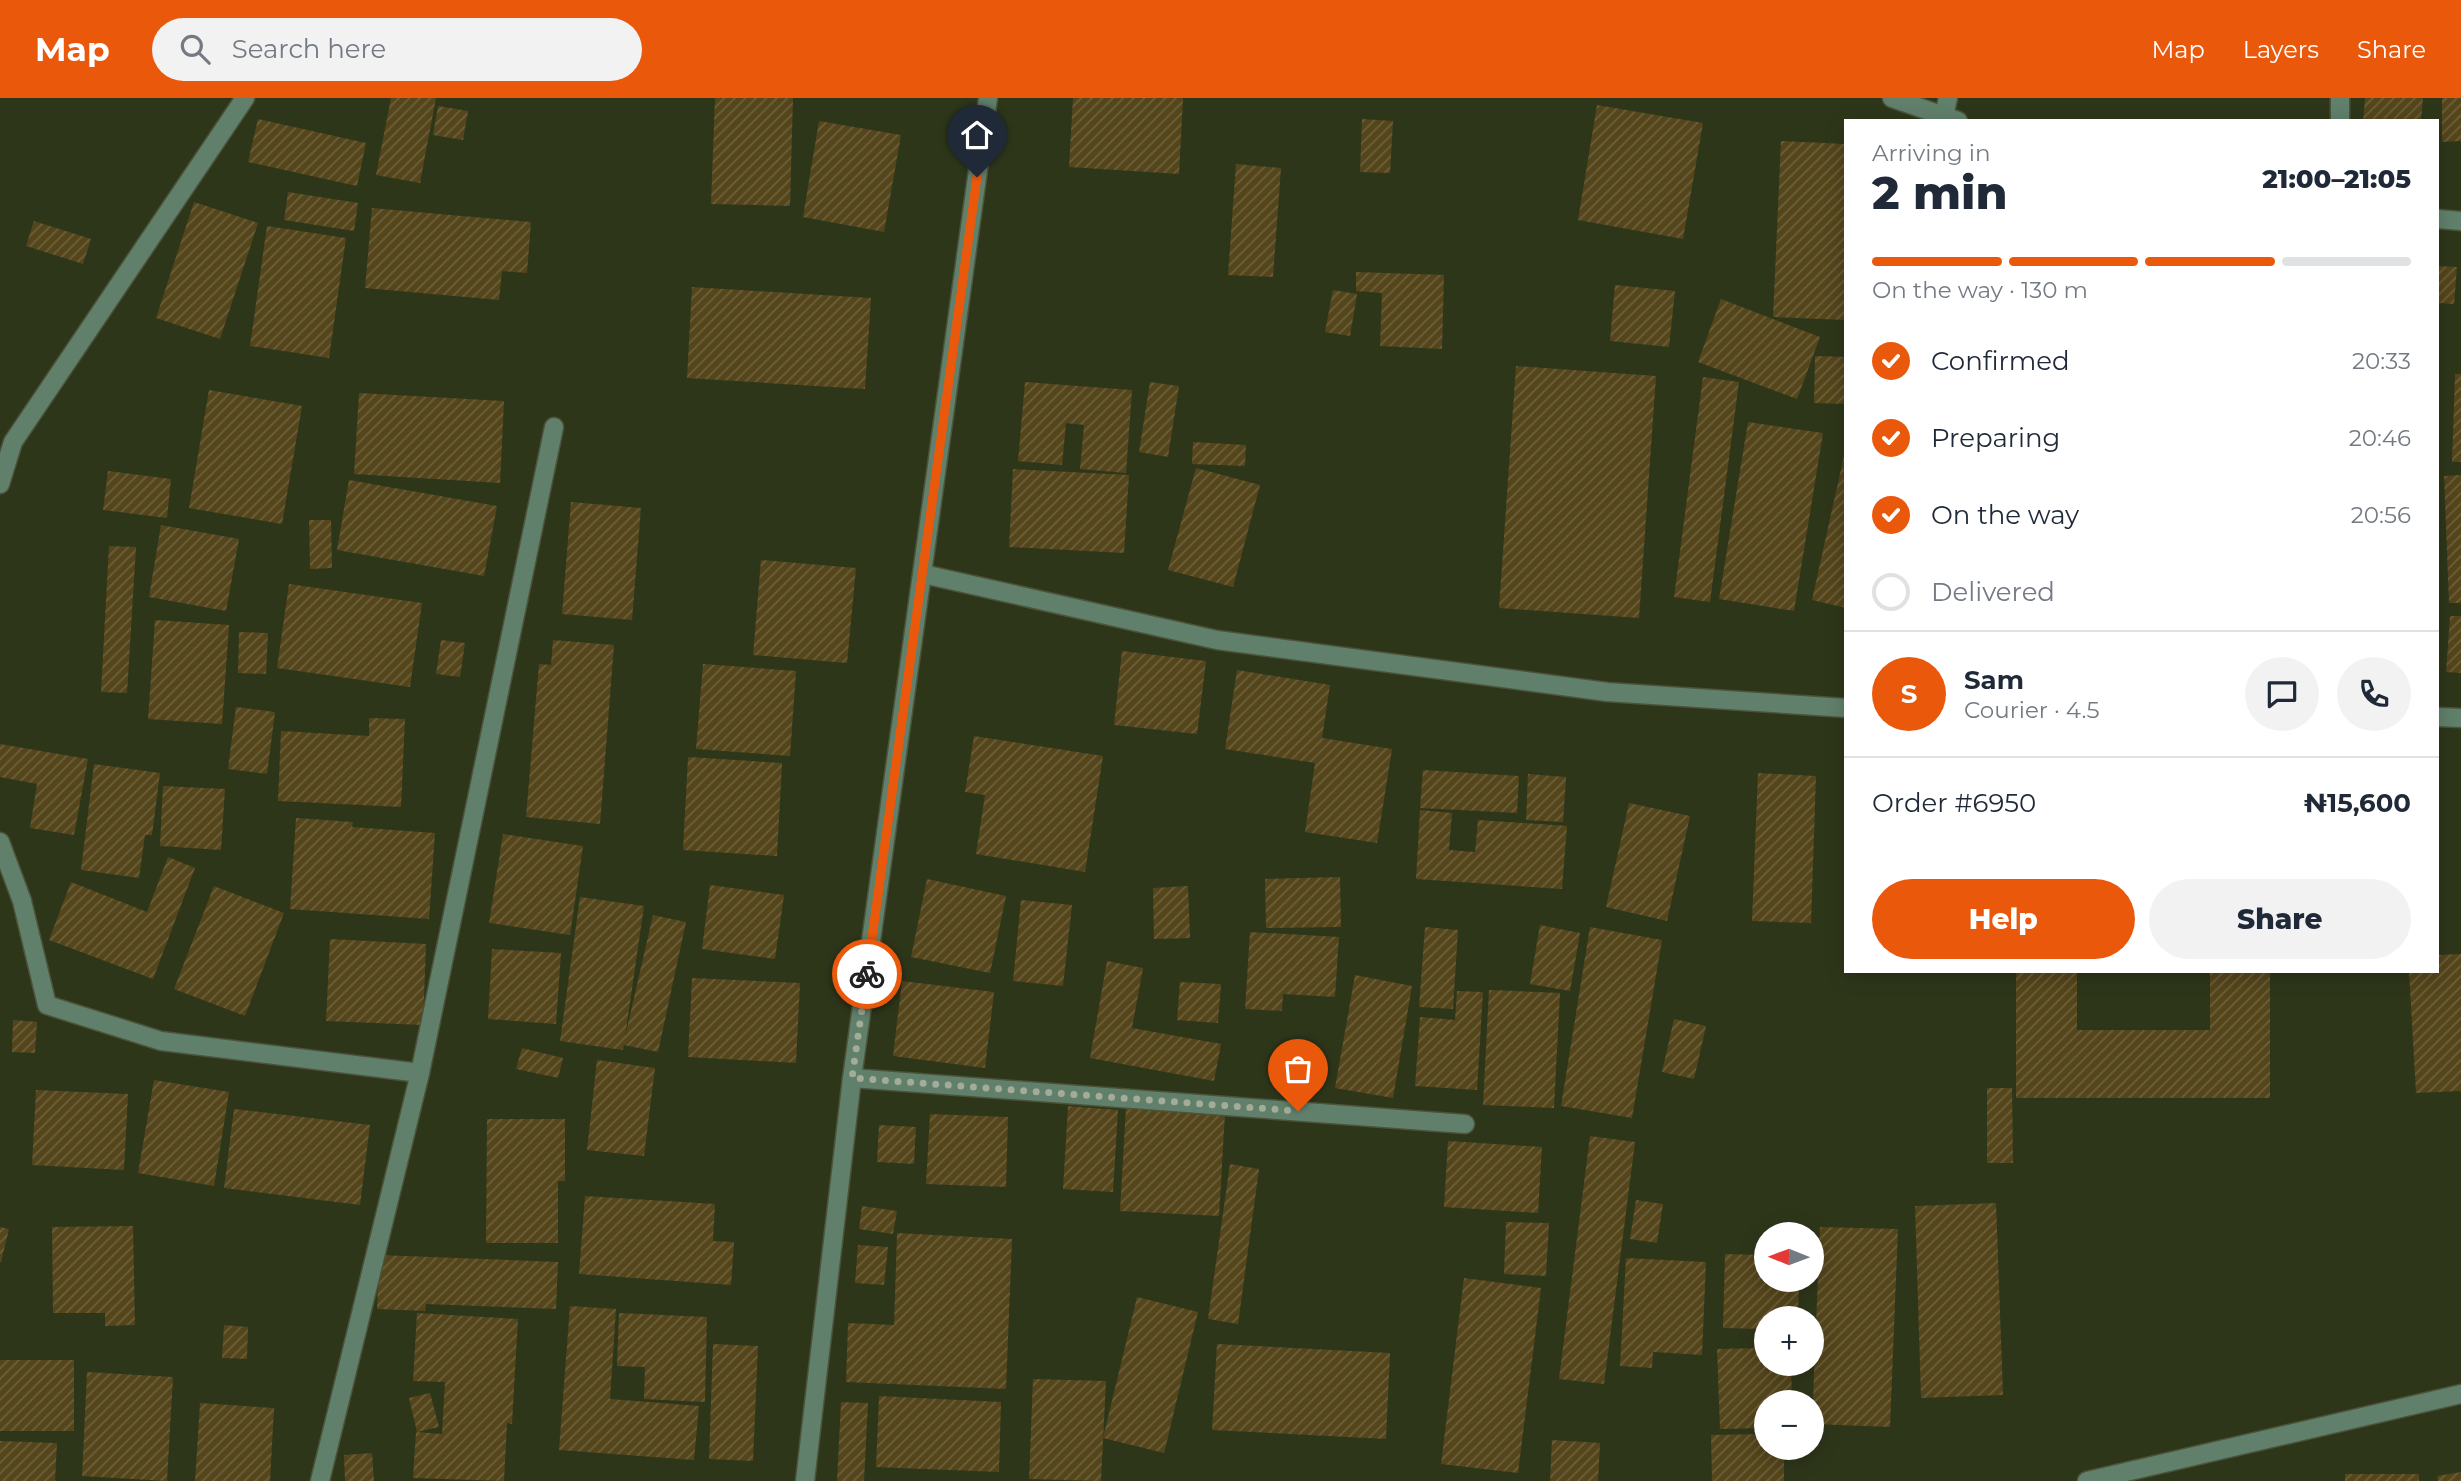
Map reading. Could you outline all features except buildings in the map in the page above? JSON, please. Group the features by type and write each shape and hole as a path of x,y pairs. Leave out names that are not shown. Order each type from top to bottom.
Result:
{"street":[{"path":"0,484 13,442 245,98"},
{"path":"805,1481 852,1078 988,98"},
{"path":"1892,98 1951,118 1948,98"},
{"path":"2340,98 2340,119"},
{"path":"2439,219 2461,221"},
{"path":"320,1481 420,1073 554,427"},
{"path":"923,575 1217,640 1607,692 1844,708"},
{"path":"2439,717 2461,718"},
{"path":"0,842 22,901 47,1005 161,1041 420,1073"},
{"path":"852,1078 1465,1124"},
{"path":"2087,1481 2461,1394"}],"way so far":[{"path":"867,974 852,1078 1298,1111"}],"route":[{"path":"867,974 977,177"}]}
